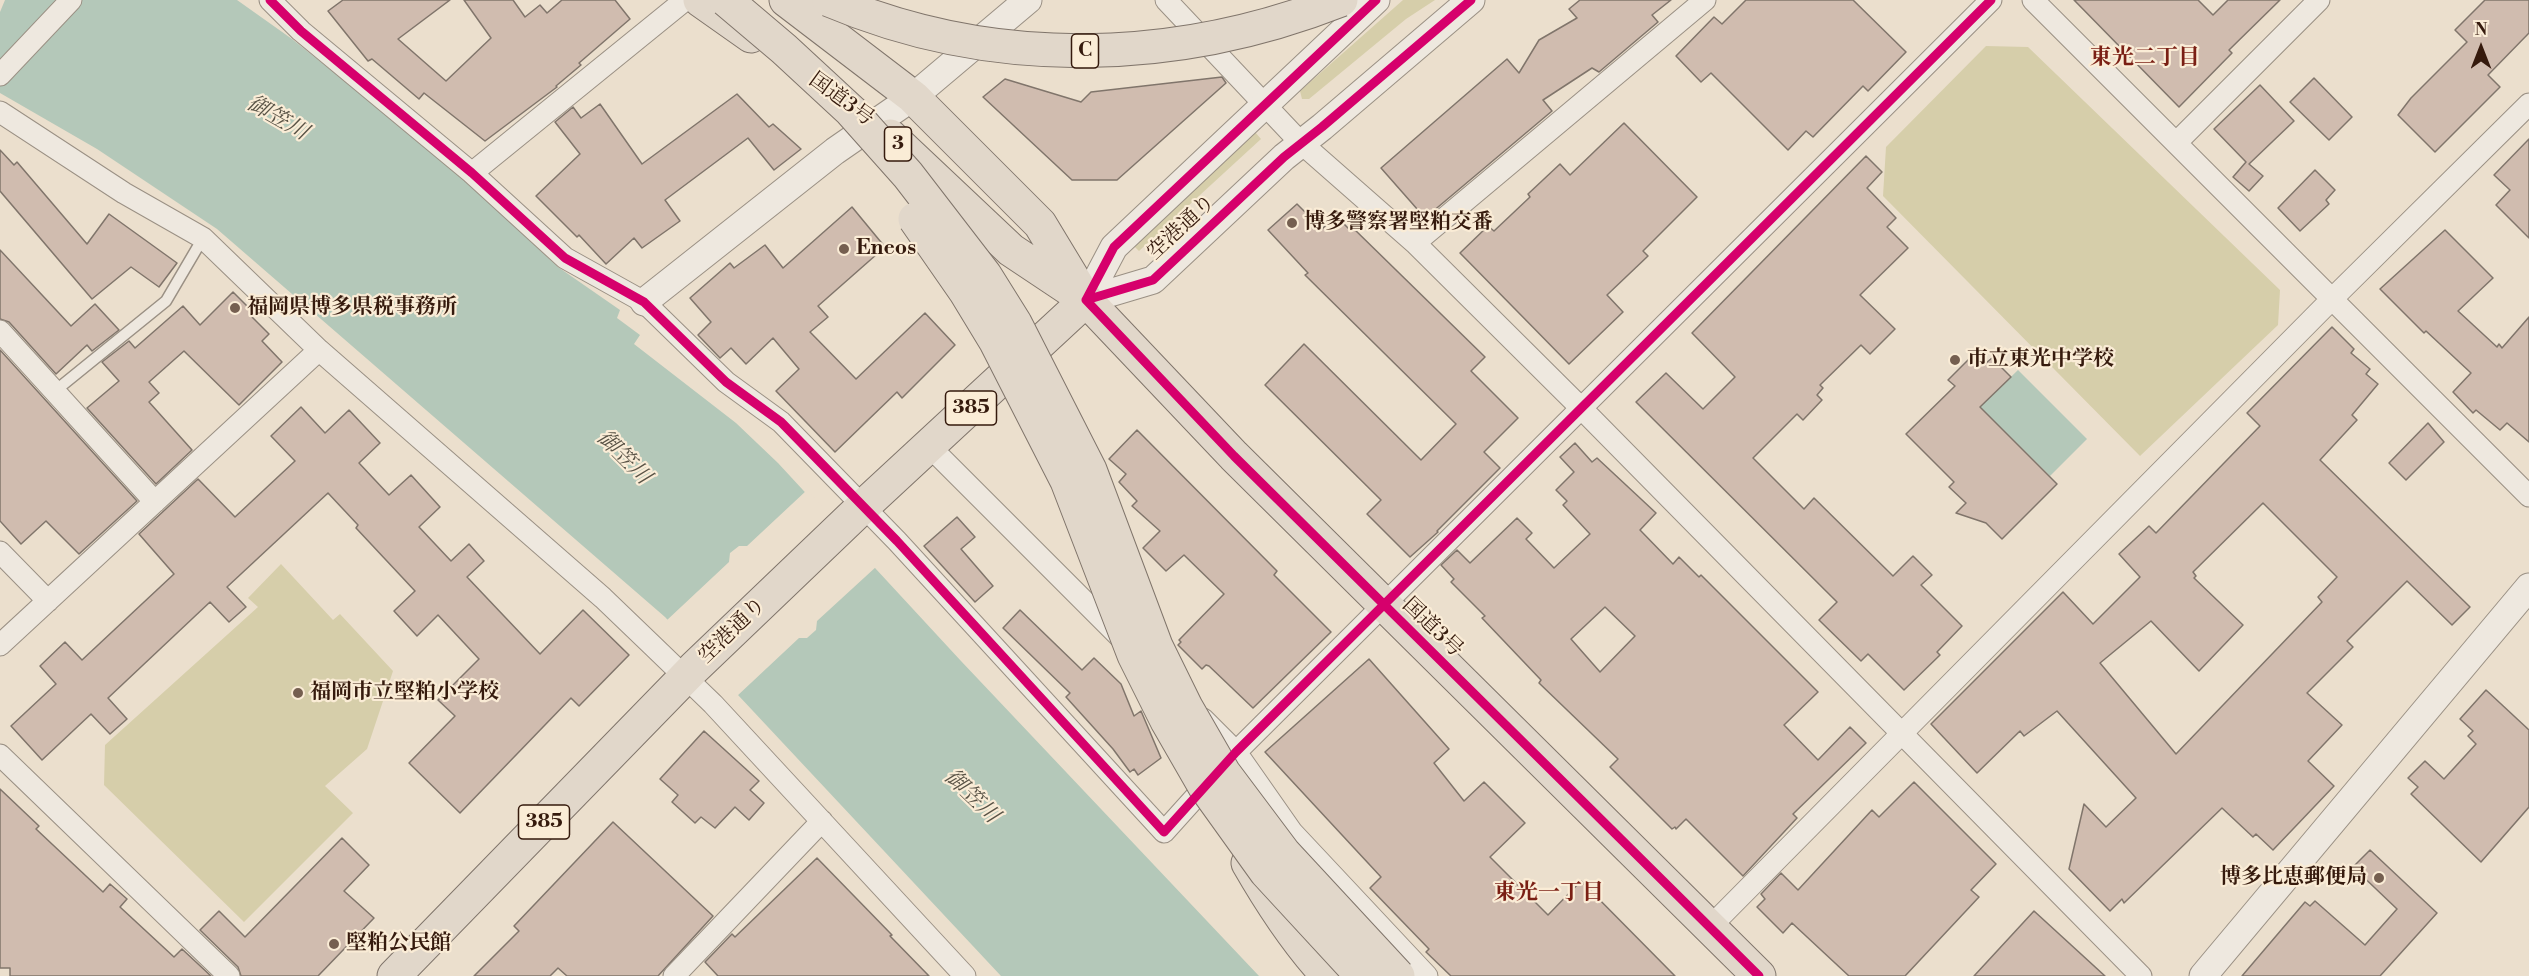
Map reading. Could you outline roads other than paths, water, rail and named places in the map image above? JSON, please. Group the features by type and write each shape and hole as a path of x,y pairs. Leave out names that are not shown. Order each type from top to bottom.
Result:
{"highway":[{"name":"国道3号","path":"700,0 876,124 1011,250 1086,300"},
{"path":"711,0 748,30 839,123 896,189 965,291 996,342 1067,481 1134,655 1167,721 1280,916 1312,960 1328,976"},
{"path":"726,0 792,55 850,111 908,175 985,274 1015,323 1090,470 1156,646 1186,707 1224,773 1284,853 1398,976"},
{"name":"国道3号","path":"786,0 913,97 1040,224 1086,300 1233,456 1759,976"},
{"name":"C","path":"829,0 911,29 966,42 1011,49 1054,51 1119,50 1182,43 1243,32 1299,17 1341,0"},
{"name":"C","path":"839,0 910,23 966,37 1011,44 1055,47 1119,46 1181,40 1242,28 1298,13 1329,0"},
{"name":"空港通り","path":"394,976 690,673 860,510 1086,300"},
{"path":"1205,787 1266,872 1362,976"}],"street":[{"path":"0,75 70,0"},
{"path":"270,0 301,31 472,173 565,258 644,302 726,382 782,422 860,510 1164,831 1236,752 1990,0"},
{"path":"472,173 685,0"},
{"path":"644,302 835,151 913,97 1028,0"},
{"path":"1166,0 1300,142 1415,243 1582,409 2141,976"},
{"name":"空港通り","path":"1086,300 1114,247 1377,0"},
{"name":"空港通り","path":"1086,300 1153,280 1300,142 1322,127 1471,0"},
{"path":"1415,243 1705,0"},
{"path":"2033,0 2529,496"},
{"path":"2176,143 2319,0"},
{"path":"1710,927 1902,736 2332,299 2529,104"},
{"path":"0,112 124,193 203,238 319,350 690,673 714,704 965,976"},
{"path":"0,331 155,502"},
{"path":"0,645 319,350"},
{"path":"930,447 1236,752 1292,831 1427,976"},
{"path":"0,552 48,601"},
{"path":"2203,976 2529,587"},
{"path":"0,755 229,976"},
{"path":"674,976 822,821"}],"lane":[{"path":"55,391 166,301 203,238"}],"water":[{"name":"御笠川","path":"5,0 237,0 292,39 451,166 558,267 620,310 617,318 640,335 634,344 736,423 778,463 961,661 1259,976 1001,976 665,617 217,229 97,149 0,93 0,12"},
{"path":"2018,370 2087,439 2050,476 1980,407"}],"place":[{"name":"博多警察署堅粕交番","path":"1292,223"},
{"name":"Eneos","path":"844,249"},
{"name":"福岡県博多県税事務所","path":"235,308"},
{"name":"市立東光中学校","path":"1955,360"},
{"name":"福岡市立堅粕小学校","path":"298,693"},
{"name":"博多比恵郵便局","path":"2379,878"},
{"name":"堅粕公民館","path":"334,944"}],"district":[{"name":"東光二丁目","path":"2145,59"},
{"name":"東光一丁目","path":"1549,894"}]}
